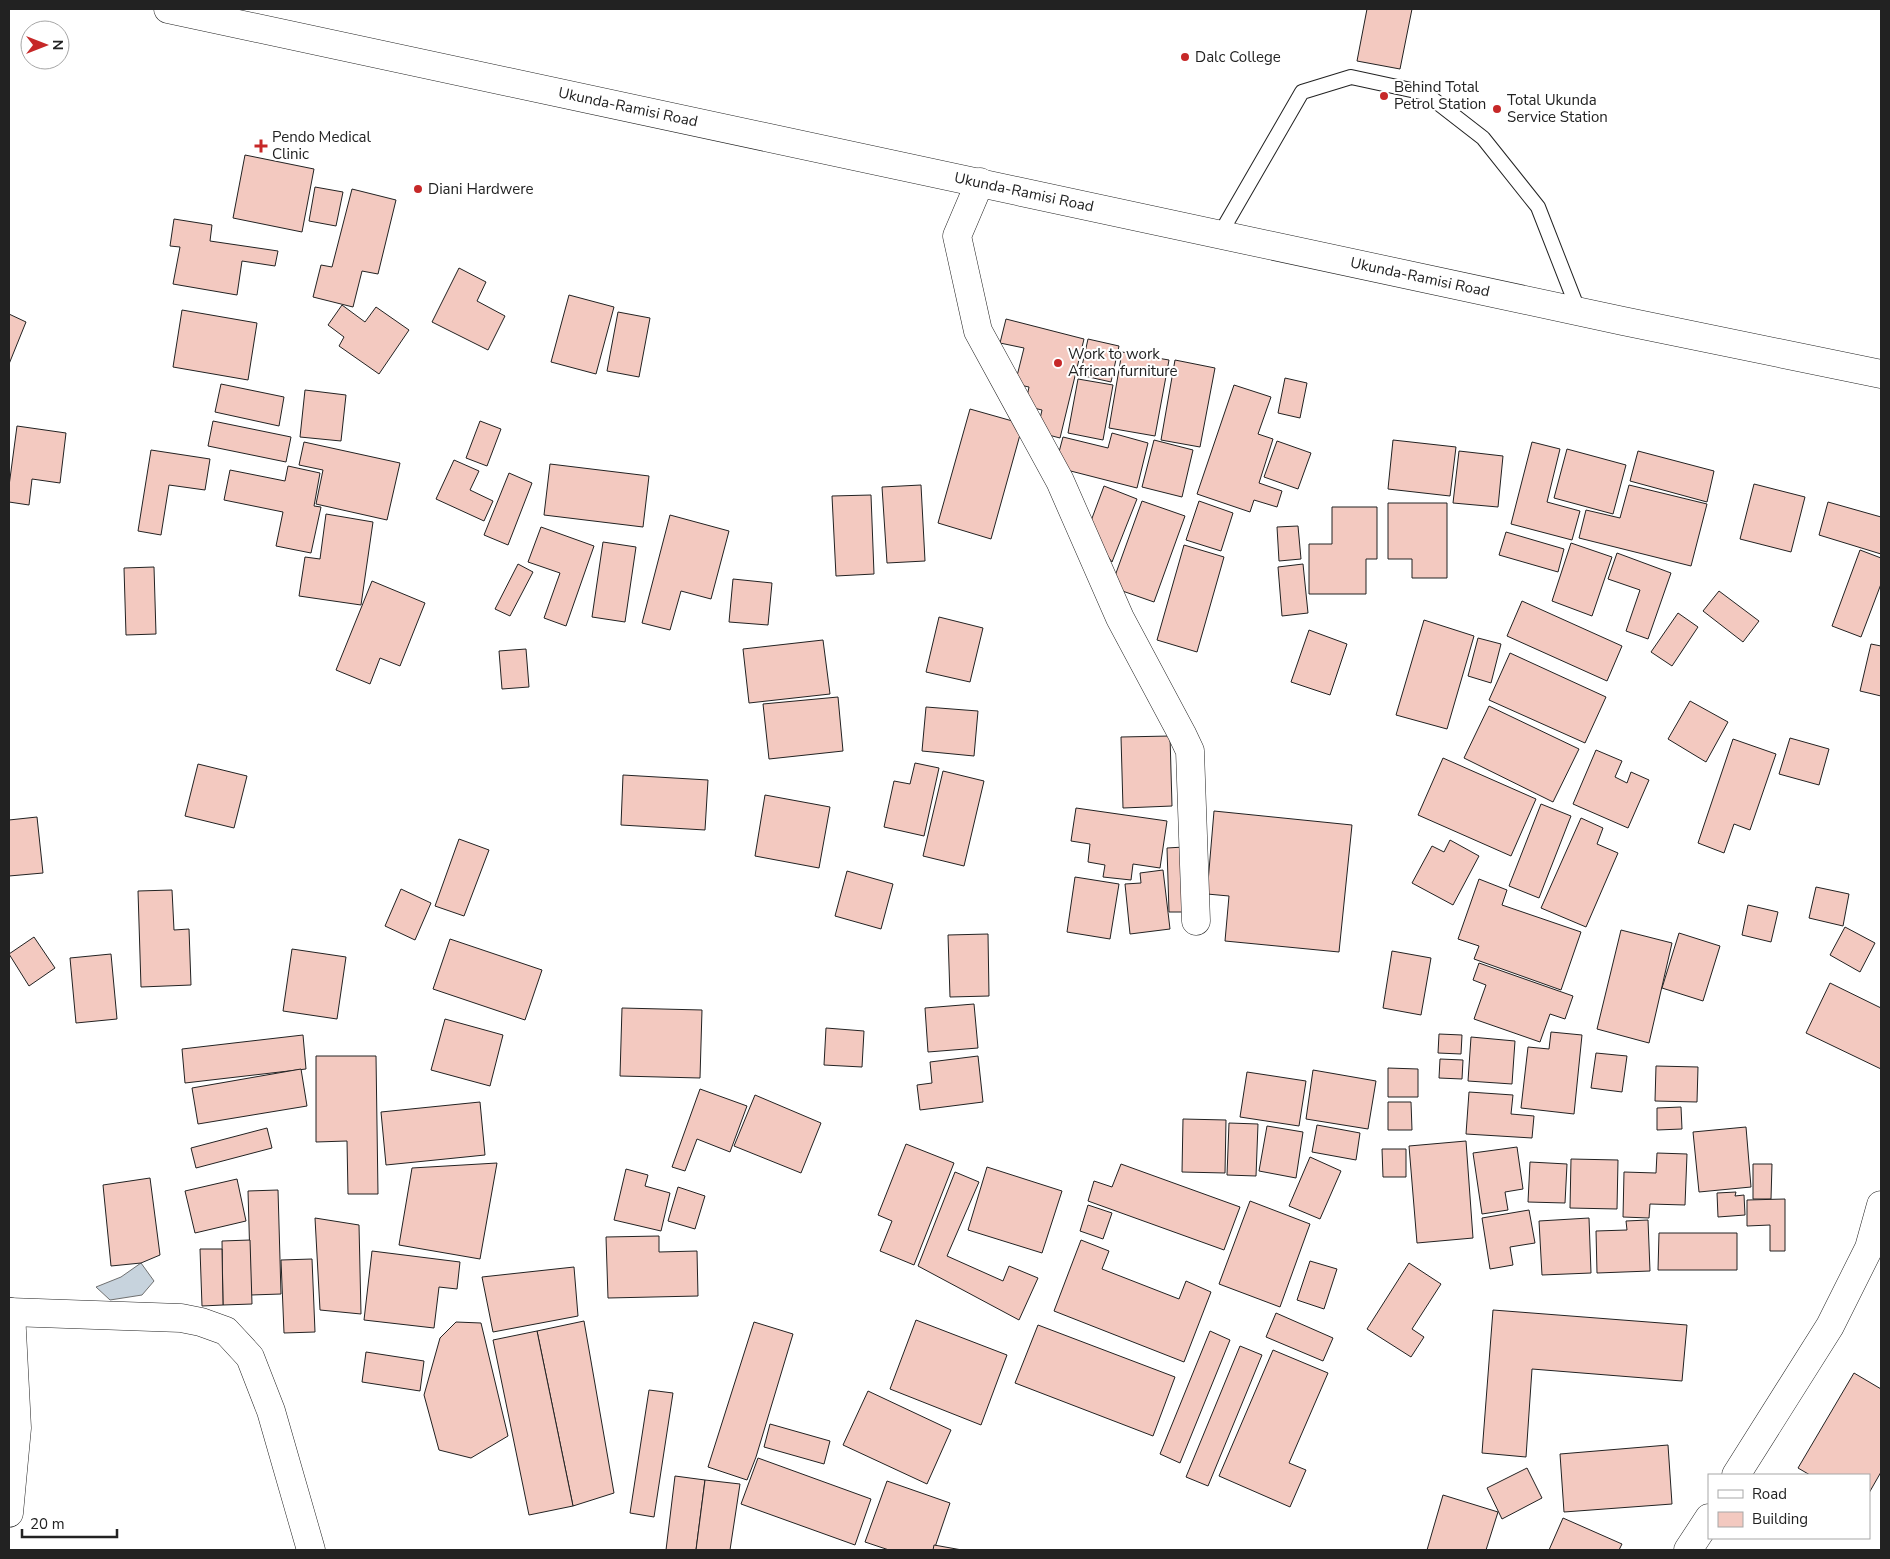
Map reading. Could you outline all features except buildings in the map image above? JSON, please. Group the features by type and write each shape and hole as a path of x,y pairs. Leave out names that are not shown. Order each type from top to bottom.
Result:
{"main road":[{"name":"Ukunda-Ramisi Road","path":"168,9 1579,312 1881,374"},
{"path":"980,182 957,236 978,331 1060,481 1120,618 1190,751 1196,921"},
{"path":"1737,1474 1830,1326 1869,1248 1881,1206"},
{"path":"9,1513 17,1428 10,1312 181,1318 201,1322 226,1331 250,1357 271,1412 311,1550"},
{"path":"1688,1550 1708,1520"}],"lane":[{"path":"1220,234 1302,92 1351,77 1407,89 1425,93 1483,138 1538,207 1579,312"}],"shaded area":[{"path":"141,1263 154,1281 142,1295 110,1300 96,1287 121,1277"}],"place":[{"name":"Dalc College","path":"1185,57"},
{"name":"Behind Total Petrol Station","path":"1384,96"},
{"name":"Total Ukunda Service Station","path":"1497,109"},
{"name":"Pendo Medical Clinic","path":"261,146"},
{"name":"Diani Hardwere","path":"418,189"},
{"name":"Work to work African furniture","path":"1058,363"}]}
